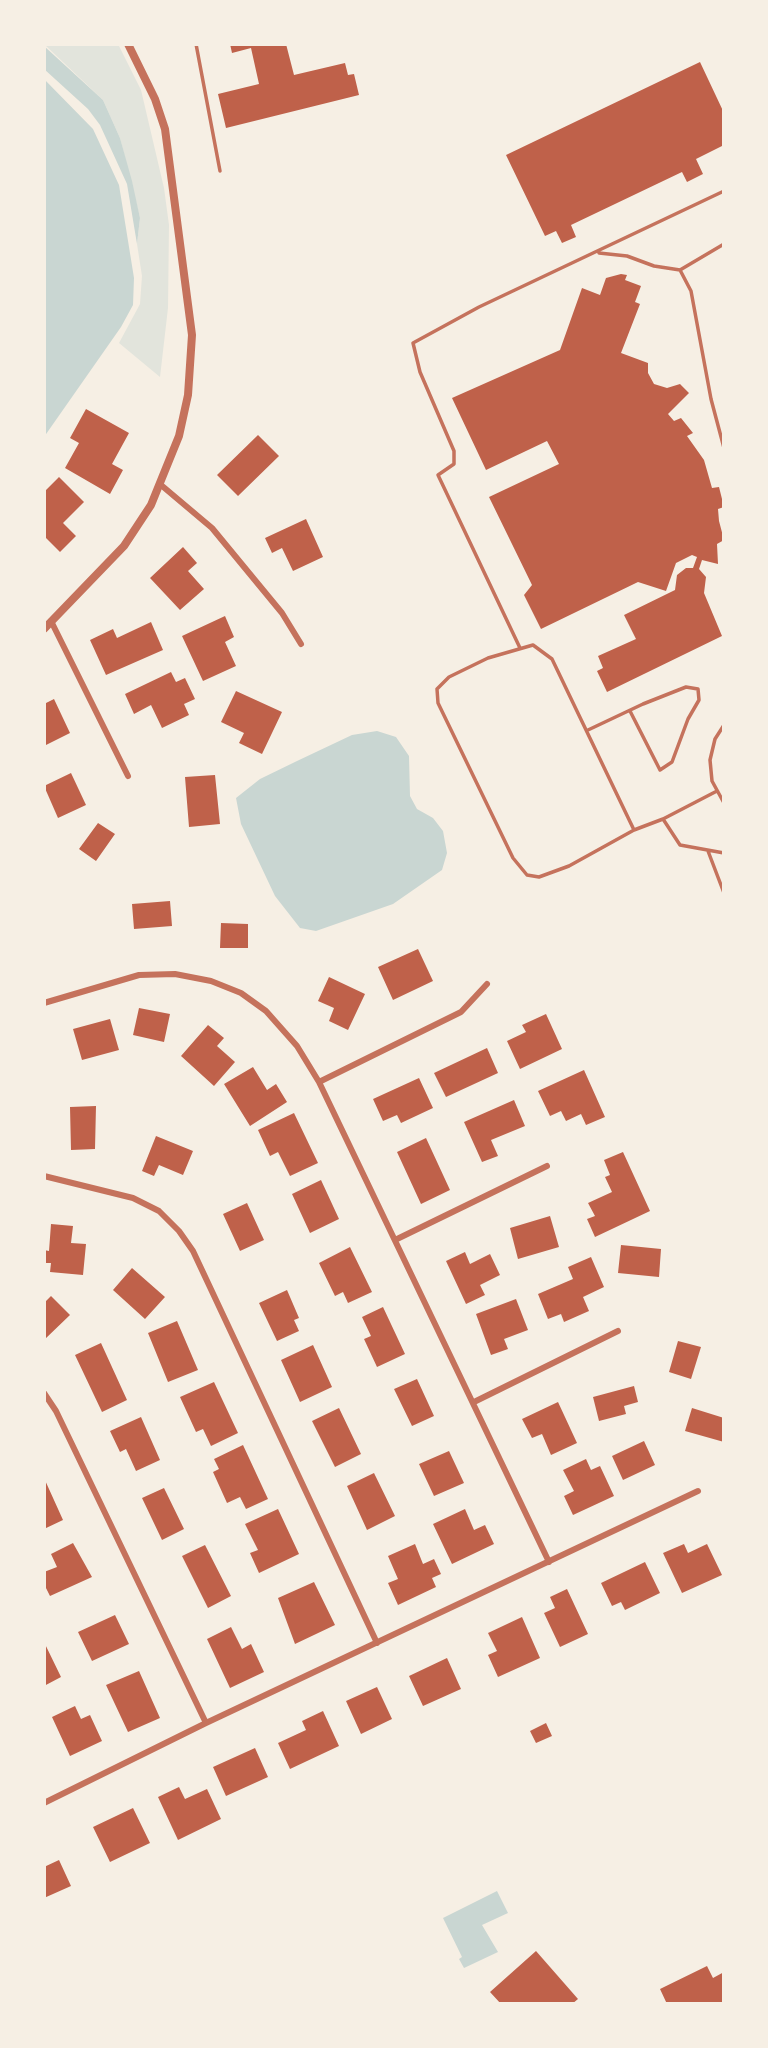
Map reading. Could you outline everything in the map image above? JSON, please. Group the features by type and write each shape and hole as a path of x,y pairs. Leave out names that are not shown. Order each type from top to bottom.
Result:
{"street":[{"path":"44,629 124,546 161,485 179,436 188,395 192,335 165,129 155,99 128,44"},
{"path":"161,485 212,528 282,612 301,644"},
{"path":"51,621 128,776"},
{"path":"44,1003 139,975 175,974 211,981 242,993 266,1011 297,1046 319,1082 549,1562"},
{"path":"319,1082 461,1012 486,984"},
{"path":"395,1240 547,1166"},
{"path":"44,1176 132,1198 159,1211 180,1231 193,1251 377,1643"},
{"path":"474,1402 618,1331"},
{"path":"44,1393 56,1410 206,1723"},
{"path":"44,1803 206,1723 698,1491"}],"lane":[{"path":"196,44 220,171"},
{"path":"520,648 438,475 454,464 454,451 420,372 413,343 479,307 724,191"},
{"path":"597,253 627,256 654,267 680,270 724,244"},
{"path":"680,270 691,291 710,399 724,448"},
{"path":"634,830 552,659 533,645 478,662 449,677 437,689 438,703 513,858 527,875 539,877 569,866 634,830 663,819 717,791"},
{"path":"588,730 630,711 686,687 698,689 699,700 688,719 672,762 660,769 630,711"},
{"path":"724,725 715,739 710,760 712,781 724,803"},
{"path":"663,819 680,845 724,853"},
{"path":"708,851 724,893"}],"shaded area":[{"path":"44,44 118,44 141,90 164,188 169,225 168,308 160,377 119,343 140,304 142,276 137,244 140,218 120,138 103,100"},
{"path":"44,46 103,100 120,138 132,181 140,218 137,244 127,184 100,125 88,109 44,69"},
{"path":"44,79 93,129 119,185 134,278 133,305 121,327 44,437"},
{"path":"377,731 396,737 409,756 410,796 417,809 433,818 443,831 447,853 442,870 393,904 316,931 300,928 275,896 241,824 236,798 260,779 297,761 352,735"},
{"path":"497,1891 508,1913 482,1925 498,1952 464,1968 459,1959 462,1957 443,1918"}],"building":[{"path":"230,44 286,44 294,75 345,63 348,75 354,74 359,95 226,128 218,94 259,84 251,48 232,53"},
{"path":"700,62 724,113 724,145 696,159 703,174 687,182 682,172 571,225 576,237 562,243 556,231 545,236 506,155"},
{"path":"627,275 625,280 641,286 635,302 640,304 621,353 648,363 648,373 654,384 667,388 680,384 689,393 668,414 674,421 681,418 693,433 687,436 704,460 712,488 719,487 724,507 718,509 719,521 724,540 717,544 718,564 702,560 699,569 706,577 704,593 722,636 607,692 597,671 603,668 598,656 636,639 624,615 675,590 677,575 686,568 693,568 697,557 692,555 676,563 666,591 638,582 541,629 524,595 532,585 489,497 559,464 547,441 486,470 452,398 560,350 582,288 600,295 606,278"},
{"path":"86,409 129,433 112,464 123,470 110,494 65,468 79,443 70,438"},
{"path":"258,435 279,456 238,496 217,475"},
{"path":"59,477 84,502 63,523 76,536 60,552 44,536 44,492"},
{"path":"306,519 323,557 293,571 282,548 272,553 265,538"},
{"path":"183,547 197,563 188,571 204,589 180,610 150,578"},
{"path":"225,616 234,637 225,642 236,666 203,681 182,636"},
{"path":"151,622 163,650 106,675 90,640 113,629 117,638"},
{"path":"171,672 176,682 185,678 195,699 184,704 189,715 162,728 151,705 134,714 125,694"},
{"path":"236,691 282,712 262,754 239,743 244,733 221,722"},
{"path":"54,699 70,733 44,746 44,704"},
{"path":"71,773 86,805 58,818 44,786"},
{"path":"215,775 220,824 189,827 185,777"},
{"path":"98,823 115,834 96,861 79,849"},
{"path":"170,901 172,926 134,929 132,904"},
{"path":"221,923 248,924 248,948 220,948"},
{"path":"418,949 433,981 393,1000 378,967"},
{"path":"329,977 365,994 348,1030 329,1021 334,1008 318,1001"},
{"path":"139,1008 170,1014 164,1042 133,1035"},
{"path":"546,1014 562,1049 520,1069 507,1041 526,1032 522,1025"},
{"path":"110,1019 119,1050 82,1060 73,1029"},
{"path":"208,1025 224,1038 217,1046 235,1062 214,1086 181,1056"},
{"path":"487,1048 498,1073 446,1097 434,1073"},
{"path":"253,1067 267,1090 276,1084 287,1102 250,1126 224,1084"},
{"path":"584,1070 605,1117 586,1125 581,1114 566,1121 561,1111 550,1116 538,1091"},
{"path":"419,1078 433,1108 401,1123 397,1115 383,1121 373,1099"},
{"path":"514,1100 525,1126 491,1140 498,1156 482,1162 464,1122"},
{"path":"96,1106 95,1149 71,1150 70,1107"},
{"path":"294,1113 318,1163 290,1176 278,1152 270,1156 258,1130"},
{"path":"156,1136 193,1151 183,1175 159,1165 154,1176 142,1171"},
{"path":"426,1138 450,1190 421,1204 397,1152"},
{"path":"623,1152 650,1211 595,1237 587,1219 595,1216 588,1203 612,1192 605,1177 610,1175 604,1160"},
{"path":"321,1180 339,1219 310,1233 292,1194"},
{"path":"247,1203 264,1240 240,1251 223,1214"},
{"path":"550,1216 559,1247 518,1259 510,1228"},
{"path":"51,1224 73,1226 71,1243 86,1244 83,1275 50,1272 51,1263 44,1263 44,1250 49,1251"},
{"path":"621,1245 661,1249 659,1277 618,1273"},
{"path":"350,1247 372,1292 348,1303 343,1292 335,1296 319,1263"},
{"path":"465,1252 470,1264 490,1254 500,1275 480,1285 485,1295 466,1304 446,1261"},
{"path":"591,1257 604,1287 583,1297 589,1311 564,1322 561,1314 548,1319 538,1294 573,1279 568,1267"},
{"path":"132,1268 165,1297 145,1319 113,1290"},
{"path":"287,1290 299,1318 294,1320 299,1331 277,1341 259,1303"},
{"path":"51,1296 70,1315 44,1340 44,1303"},
{"path":"516,1299 528,1330 504,1339 508,1349 491,1355 476,1314"},
{"path":"383,1307 405,1354 377,1367 364,1339 371,1336 362,1317"},
{"path":"177,1321 198,1370 168,1382 148,1333"},
{"path":"678,1341 701,1347 691,1379 669,1372"},
{"path":"101,1343 127,1400 102,1412 75,1355"},
{"path":"313,1345 332,1387 300,1402 281,1360"},
{"path":"417,1379 434,1416 412,1426 394,1389"},
{"path":"214,1382 238,1433 211,1446 203,1429 196,1432 180,1397"},
{"path":"634,1386 638,1402 624,1406 626,1414 599,1421 593,1397"},
{"path":"558,1402 577,1443 551,1455 542,1434 532,1438 522,1419"},
{"path":"339,1408 361,1454 335,1467 312,1421"},
{"path":"692,1408 724,1418 724,1442 685,1431"},
{"path":"141,1417 160,1460 136,1471 126,1449 120,1452 110,1431"},
{"path":"644,1441 655,1465 623,1480 612,1456"},
{"path":"243,1445 268,1499 246,1509 240,1497 227,1503 213,1472 219,1469 214,1459"},
{"path":"449,1451 464,1483 434,1496 419,1464"},
{"path":"586,1459 591,1470 600,1466 614,1496 573,1515 564,1496 574,1491 563,1470"},
{"path":"374,1473 395,1516 367,1530 347,1486"},
{"path":"44,1478 63,1520 44,1529"},
{"path":"164,1488 184,1529 162,1540 142,1498"},
{"path":"278,1509 299,1554 259,1573 250,1553 258,1550 245,1524"},
{"path":"465,1509 474,1530 485,1525 494,1544 452,1564 433,1524"},
{"path":"73,1543 92,1577 50,1596 44,1584 44,1572 57,1567 51,1554"},
{"path":"415,1544 423,1564 434,1559 441,1574 432,1578 436,1587 398,1605 388,1583 398,1579 388,1556"},
{"path":"684,1544 688,1553 707,1544 722,1575 682,1593 663,1553"},
{"path":"205,1545 231,1596 208,1608 182,1556"},
{"path":"645,1562 660,1593 625,1610 621,1602 612,1606 601,1583"},
{"path":"314,1582 335,1625 295,1644 278,1598"},
{"path":"567,1589 588,1634 560,1647 544,1613 555,1608 550,1597"},
{"path":"115,1615 129,1644 92,1661 78,1632"},
{"path":"522,1617 540,1658 498,1677 488,1655 497,1651 488,1633"},
{"path":"231,1627 242,1649 251,1644 264,1672 230,1688 207,1639"},
{"path":"44,1642 61,1677 44,1686"},
{"path":"447,1658 461,1689 423,1706 409,1676"},
{"path":"139,1671 160,1718 128,1732 106,1685"},
{"path":"377,1687 392,1719 361,1734 346,1701"},
{"path":"75,1706 81,1719 90,1715 102,1741 70,1756 52,1717"},
{"path":"323,1711 339,1746 290,1769 278,1743 306,1730 302,1721"},
{"path":"546,1723 552,1736 536,1743 530,1731"},
{"path":"255,1748 268,1777 226,1796 213,1767"},
{"path":"179,1787 185,1799 207,1789 221,1819 178,1840 158,1797"},
{"path":"133,1808 150,1843 110,1862 93,1827"},
{"path":"59,1860 71,1886 44,1898 44,1867"},
{"path":"536,1951 578,1999 572,2004 501,2004 490,1992"},
{"path":"707,1966 713,1978 724,1972 724,2004 667,2004 660,1989"}]}
